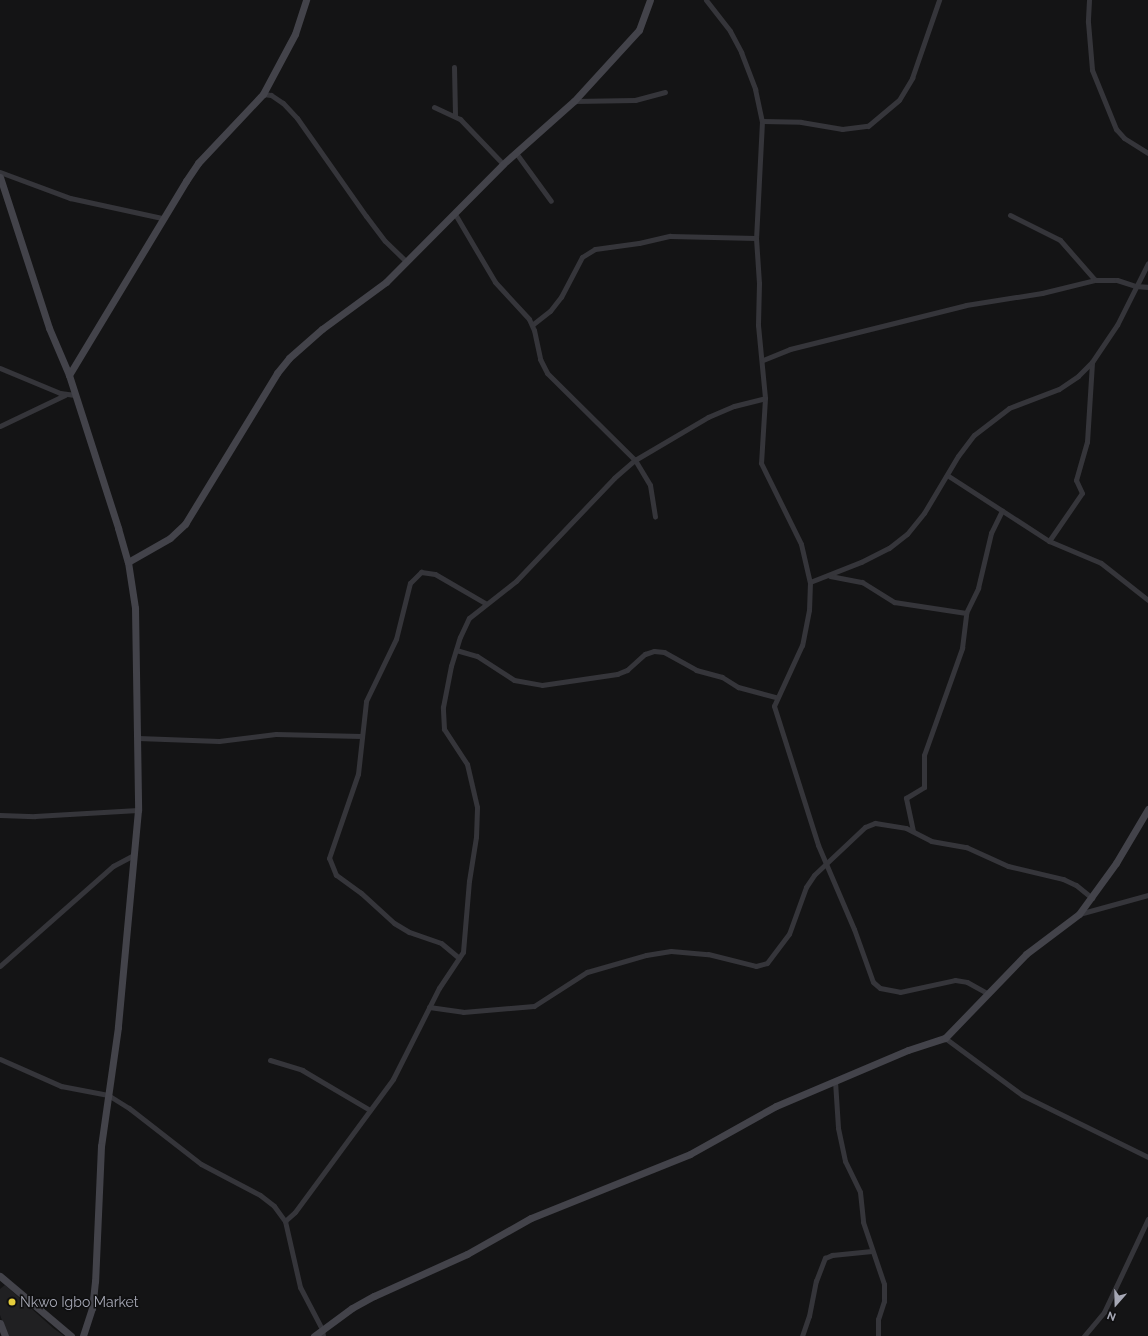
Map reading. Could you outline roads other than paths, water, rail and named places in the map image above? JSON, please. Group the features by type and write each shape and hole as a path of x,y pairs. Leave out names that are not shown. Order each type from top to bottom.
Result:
{"street":[{"path":"69,375 162,218 198,163 263,94 295,34 306,0"},
{"path":"128,562 170,538 185,524 277,373 289,358 322,329 386,282 503,164 574,101 640,30 650,0"},
{"path":"706,0 730,31 740,52 755,89 762,121 756,238 759,283 758,324 763,360 765,398 761,456 762,470 781,501 801,544 810,582 809,610 802,645 788,679 776,697 774,706 804,805 873,982 880,988 891,991 909,992 943,981 955,980 967,982 987,993"},
{"path":"762,121 801,122 842,129 868,126 899,100 912,78 939,0"},
{"path":"1089,0 1088,22 1092,70 1116,128 1124,138 1148,153"},
{"path":"454,67 455,116"},
{"path":"574,101 635,100 666,92"},
{"path":"263,94 271,95 283,103 297,118 376,229 407,262"},
{"path":"434,107 455,116 473,129 503,164"},
{"path":"516,153 551,201"},
{"path":"0,172 70,198 162,218"},
{"path":"0,177 49,328 69,375 128,562 135,608 138,810 118,1027 101,1146 92,1308 83,1336"},
{"path":"455,214 496,282 532,325 540,359 547,373 635,460 650,485 655,517"},
{"path":"1010,215 1060,240 1094,280"},
{"path":"532,325 550,311 561,297 582,257 595,249 639,244 670,236 756,238"},
{"path":"810,582 828,576 889,548 907,534 924,513 974,435 994,418 1009,408 1059,389 1092,362 1116,325 1135,286 1142,279 1148,263"},
{"path":"763,360 790,349 966,305 1042,293 1094,280 1117,280 1135,286 1148,287"},
{"path":"1049,541 1082,493 1076,480 1087,442 1092,362"},
{"path":"0,368 65,395 75,395"},
{"path":"0,426 65,395"},
{"path":"285,1221 295,1212 393,1079 438,988 459,958 465,938 477,807 467,764 444,729 446,685 456,650 469,618 484,603 516,581 609,483 635,460 708,417 734,406 765,398"},
{"path":"947,475 1049,541 1101,564 1148,600"},
{"path":"913,831 906,798 924,787 924,755 962,648 966,613 978,588 992,533 1002,510"},
{"path":"459,958 441,943 409,932 394,923 361,893 336,875 332,869 330,858 333,845 358,774 366,701 396,639 406,595 415,576 420,572 435,574 484,603"},
{"path":"828,576 862,582 894,602 966,613"},
{"path":"456,650 477,656 514,680 542,685 617,674 627,670 645,654 654,651 664,652 696,670 722,678 738,687 776,697"},
{"path":"138,738 219,741 276,734 361,736"},
{"path":"314,1336 322,1333 374,1296 467,1254 531,1218 690,1154 776,1106 908,1050 945,1038 987,993 1040,942 1079,914 1092,898 1148,809"},
{"path":"0,815 35,816 138,810"},
{"path":"429,1007 463,1012 534,1006 587,972 646,955 671,951 708,954 761,966 772,959 789,934 806,887 826,863 865,827 875,823 906,828 931,841 966,847 1008,866 1063,879 1076,885 1092,898"},
{"path":"0,966 113,866 134,855"},
{"path":"1079,914 1148,895"},
{"path":"945,1038 1022,1095 1148,1157"},
{"path":"0,1059 60,1086 108,1095 129,1108 201,1164 260,1195 274,1206 285,1221 300,1287 322,1333"},
{"path":"270,1060 302,1070 370,1110"},
{"path":"835,1081 838,1128 845,1161 860,1192 863,1222 885,1293 878,1319 878,1336"},
{"path":"1084,1336 1104,1312 1148,1219"},
{"path":"802,1336 809,1316 818,1274 825,1258 832,1255 872,1252"},
{"path":"1,1280 71,1336"},
{"path":"0,1323 5,1336"}],"place":[{"name":"Nkwo Igbo Market","path":"12,1302"}]}
